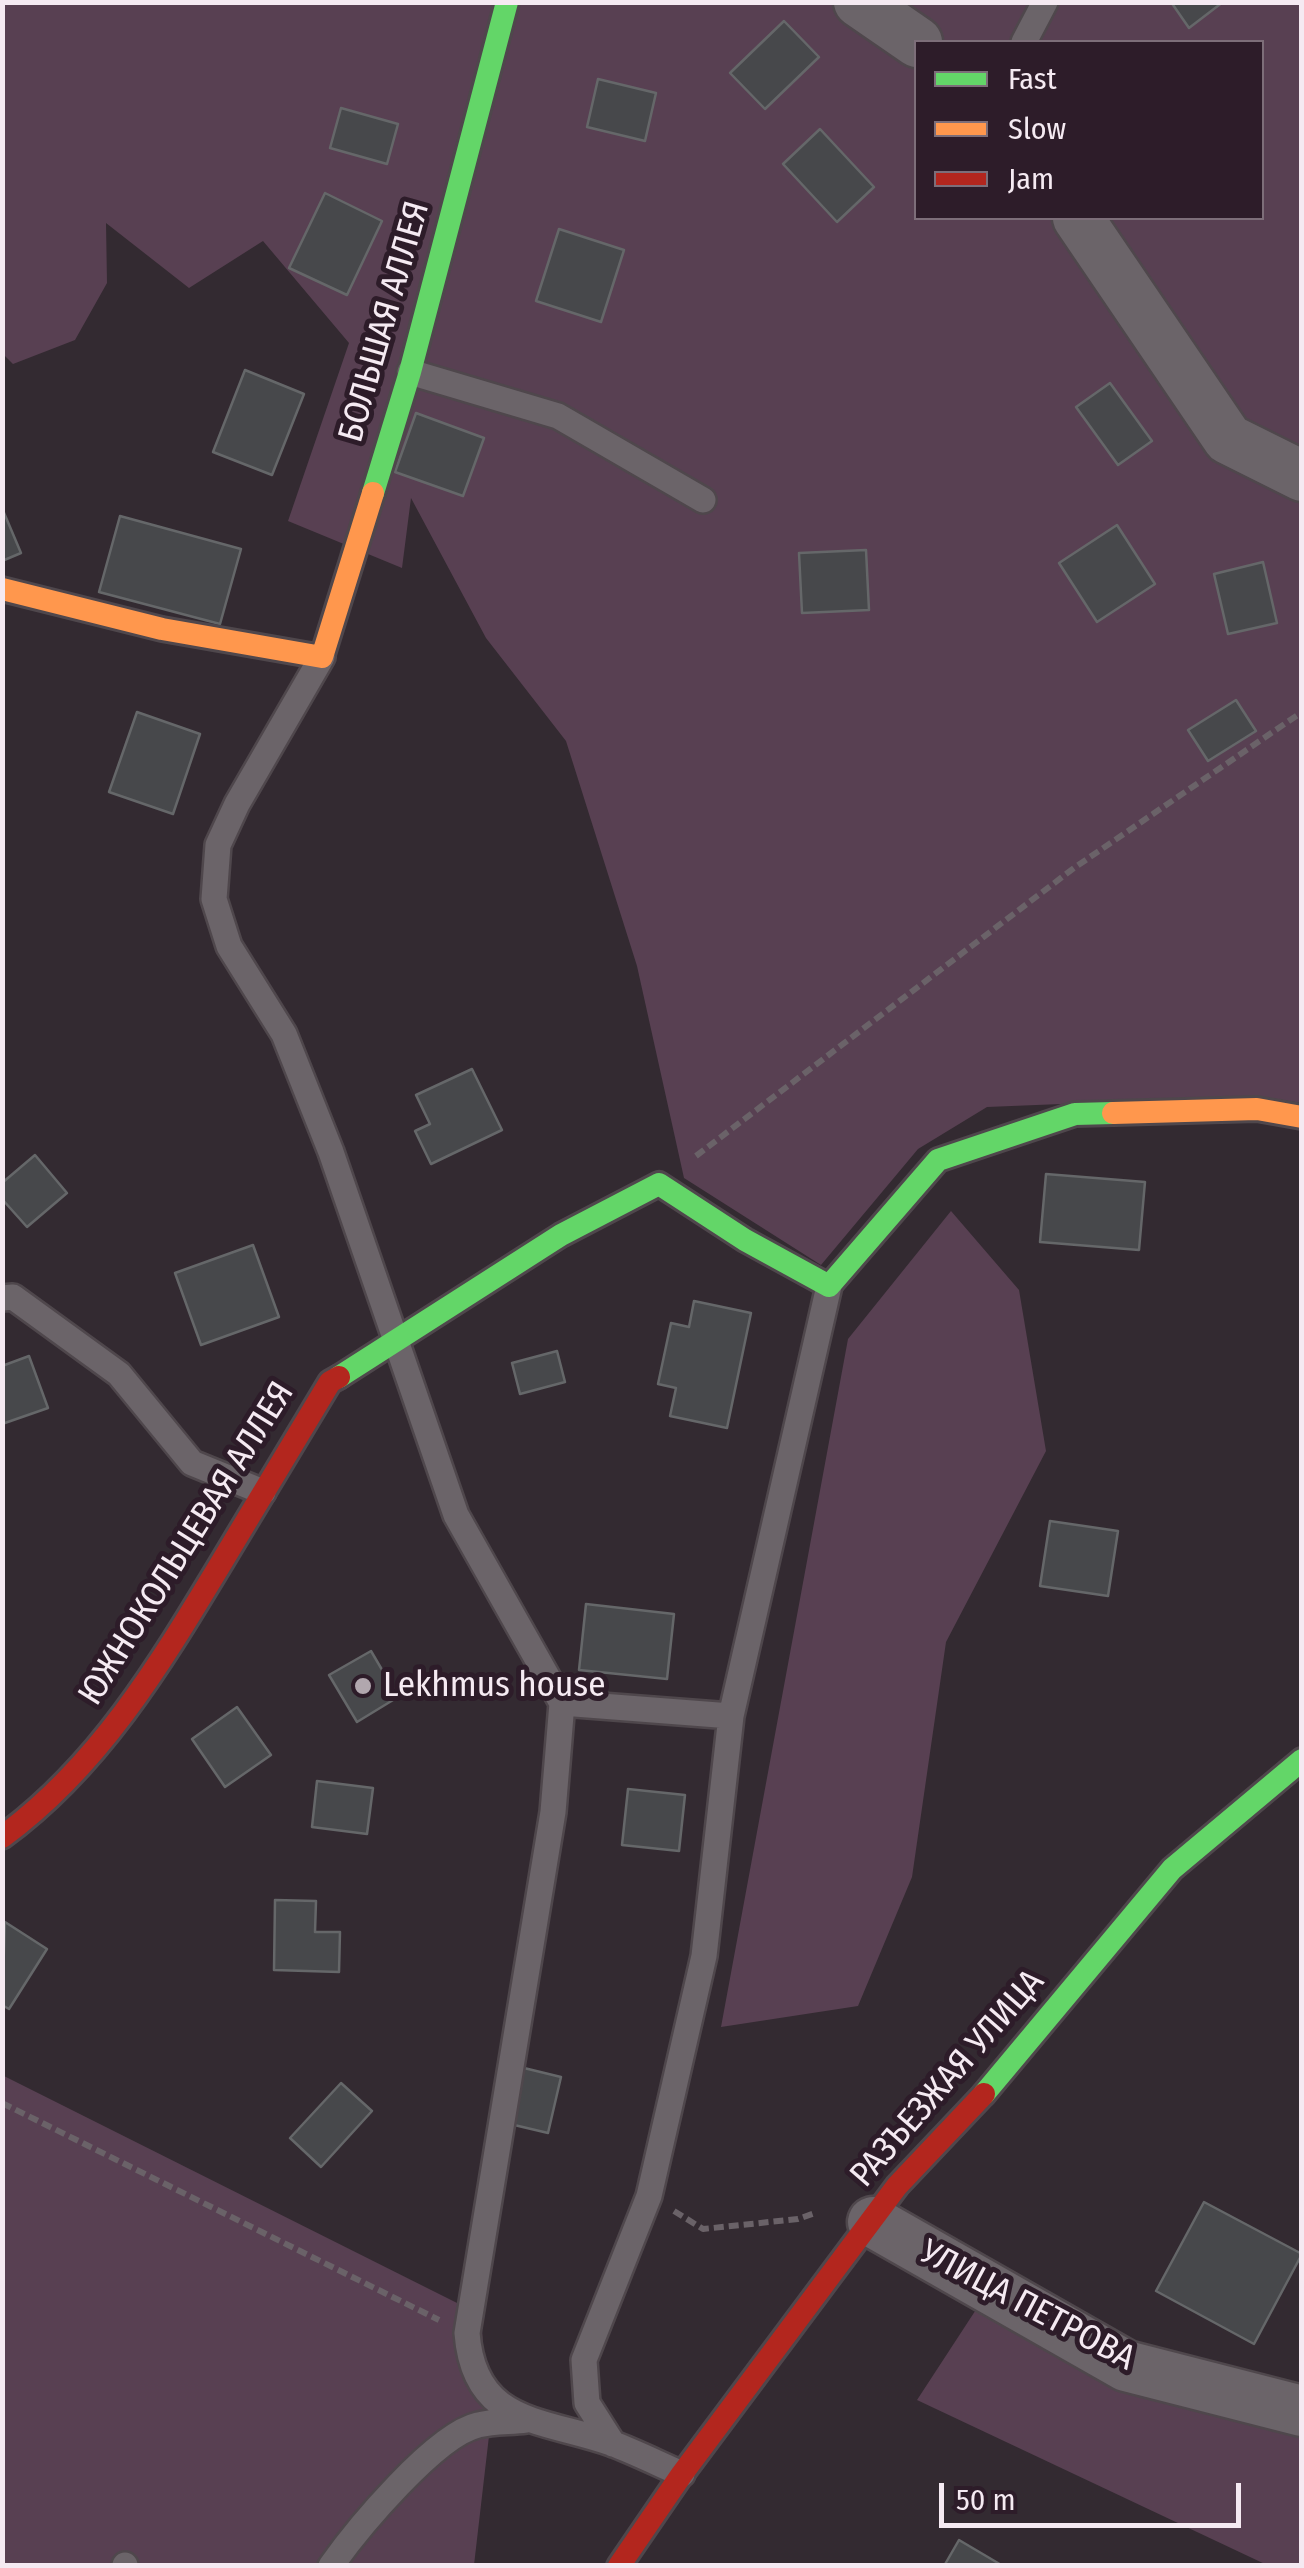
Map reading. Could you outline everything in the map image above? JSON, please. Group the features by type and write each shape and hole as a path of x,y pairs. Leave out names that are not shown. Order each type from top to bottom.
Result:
{"street":[{"name":"БОЛЬШАЯ АЛЛЕЯ","path":"322,657 410,372 508,2"},
{"path":"859,2 914,40"},
{"path":"1079,220 1228,439 1302,476"},
{"path":"2,589 162,629 322,657"},
{"path":"660,1184 744,1240 829,1286 938,1160 1075,1114 1258,1109 1302,1118"},
{"name":"ЮЖНОКОЛЬЦЕВАЯ АЛЛЕЯ","path":"2,1837 43,1806 102,1744 180,1632 330,1382 561,1235 660,1184"},
{"name":"РАЗЪЕЗЖАЯ УЛИЦА","path":"619,2566 852,2215 897,2186 973,2107 1172,1869 1302,1760"},
{"name":"УЛИЦА ПЕТРОВА","path":"852,2215 1126,2366 1302,2411"}],"lane":[{"path":"1025,40 1045,2"},
{"path":"410,372 558,416 704,500"},
{"path":"322,657 237,804 218,845 214,899 229,946 284,1034 331,1152 456,1515 562,1703 553,1812 468,2334 469,2356 478,2380 498,2406 526,2420 613,2444 682,2474"},
{"path":"613,2444 588,2403 584,2360 649,2196 704,1956 731,1716 829,1286"},
{"path":"2,1298 13,1297 118,1374 192,1463 262,1492"},
{"path":"562,1703 731,1716"},
{"path":"330,2566 352,2536 440,2446 478,2425 526,2420"}],"path":[{"path":"660,1184 1074,868 1302,712"},
{"path":"2,2103 468,2334"},
{"path":"649,2196 704,2229 852,2215"}],"shaded area":[{"path":"3,3 1301,3 1301,1103 1258,1096 987,1107 918,1149 821,1265 684,1178 637,966 566,741 486,638 411,498 402,568 288,521 349,343 263,241 189,288 106,223 107,283 75,340 13,364 2,353"},
{"path":"951,1211 1019,1290 1046,1451 946,1642 912,1877 858,2006 721,2027 848,1339"},
{"path":"2,2075 481,2315 489,2436 474,2565 3,2565"},
{"path":"981,2302 1087,2362 1301,2438 1301,2565 1267,2565 917,2400"}],"building":[{"path":"1171,2 1223,2 1189,28"},
{"path":"784,21 819,57 765,109 730,73"},
{"path":"598,79 656,93 645,141 587,127"},
{"path":"341,108 398,124 387,164 330,148"},
{"path":"820,129 874,187 837,222 783,164"},
{"path":"325,193 382,221 347,295 289,268"},
{"path":"559,229 624,250 601,322 536,301"},
{"path":"245,370 304,394 272,475 213,452"},
{"path":"1110,383 1152,441 1118,465 1076,407"},
{"path":"416,413 484,438 463,496 395,472"},
{"path":"2,508 21,553 2,561"},
{"path":"120,516 241,549 220,624 99,592"},
{"path":"1117,525 1155,584 1097,622 1059,563"},
{"path":"866,550 869,610 802,613 799,553"},
{"path":"1263,562 1277,623 1228,634 1214,574"},
{"path":"1236,700 1256,731 1208,761 1188,730"},
{"path":"137,712 200,734 173,814 109,792"},
{"path":"472,1069 502,1130 431,1164 415,1131 430,1124 416,1095"},
{"path":"35,1155 67,1193 27,1227 2,1199 2,1183"},
{"path":"1046,1174 1145,1182 1139,1250 1040,1242"},
{"path":"253,1245 279,1317 201,1345 175,1273"},
{"path":"694,1301 751,1313 727,1428 670,1416 676,1388 658,1384 671,1323 689,1327"},
{"path":"557,1351 565,1382 520,1394 512,1363"},
{"path":"29,1356 48,1408 2,1424 2,1366"},
{"path":"1050,1521 1118,1531 1108,1596 1040,1586"},
{"path":"586,1604 674,1614 667,1679 579,1670"},
{"name":"Lekhmus house","path":"371,1651 398,1697 357,1722 329,1675"},
{"path":"237,1707 271,1755 225,1787 192,1739"},
{"path":"317,1781 373,1788 367,1834 312,1827"},
{"path":"628,1789 685,1795 679,1851 622,1845"},
{"path":"275,1900 316,1901 315,1932 340,1932 339,1972 274,1970"},
{"path":"5,1922 47,1949 9,2009 2,2005"},
{"path":"524,2068 561,2077 548,2133 510,2124"},
{"path":"341,2083 372,2111 321,2167 290,2138"},
{"path":"1204,2202 1302,2254 1254,2344 1156,2291"},
{"path":"959,2540 1003,2566 944,2566"}],"traffic: fast":[{"path":"373,493 410,372 507,2"},
{"path":"339,1377 561,1235 659,1184 745,1240 829,1286 938,1160 1075,1114 1113,1113"},
{"path":"984,2094 1172,1869 1302,1760"}],"traffic: slow":[{"path":"2,589 162,629 322,657 373,493"},
{"path":"1113,1113 1257,1109 1302,1117"}],"traffic: jam":[{"path":"2,1837 68,1779 124,1713 197,1603 330,1382 339,1377"},
{"path":"619,2566 682,2474 897,2186 984,2094"}],"place":[{"name":"Lekhmus house","path":"363,1686"}]}
